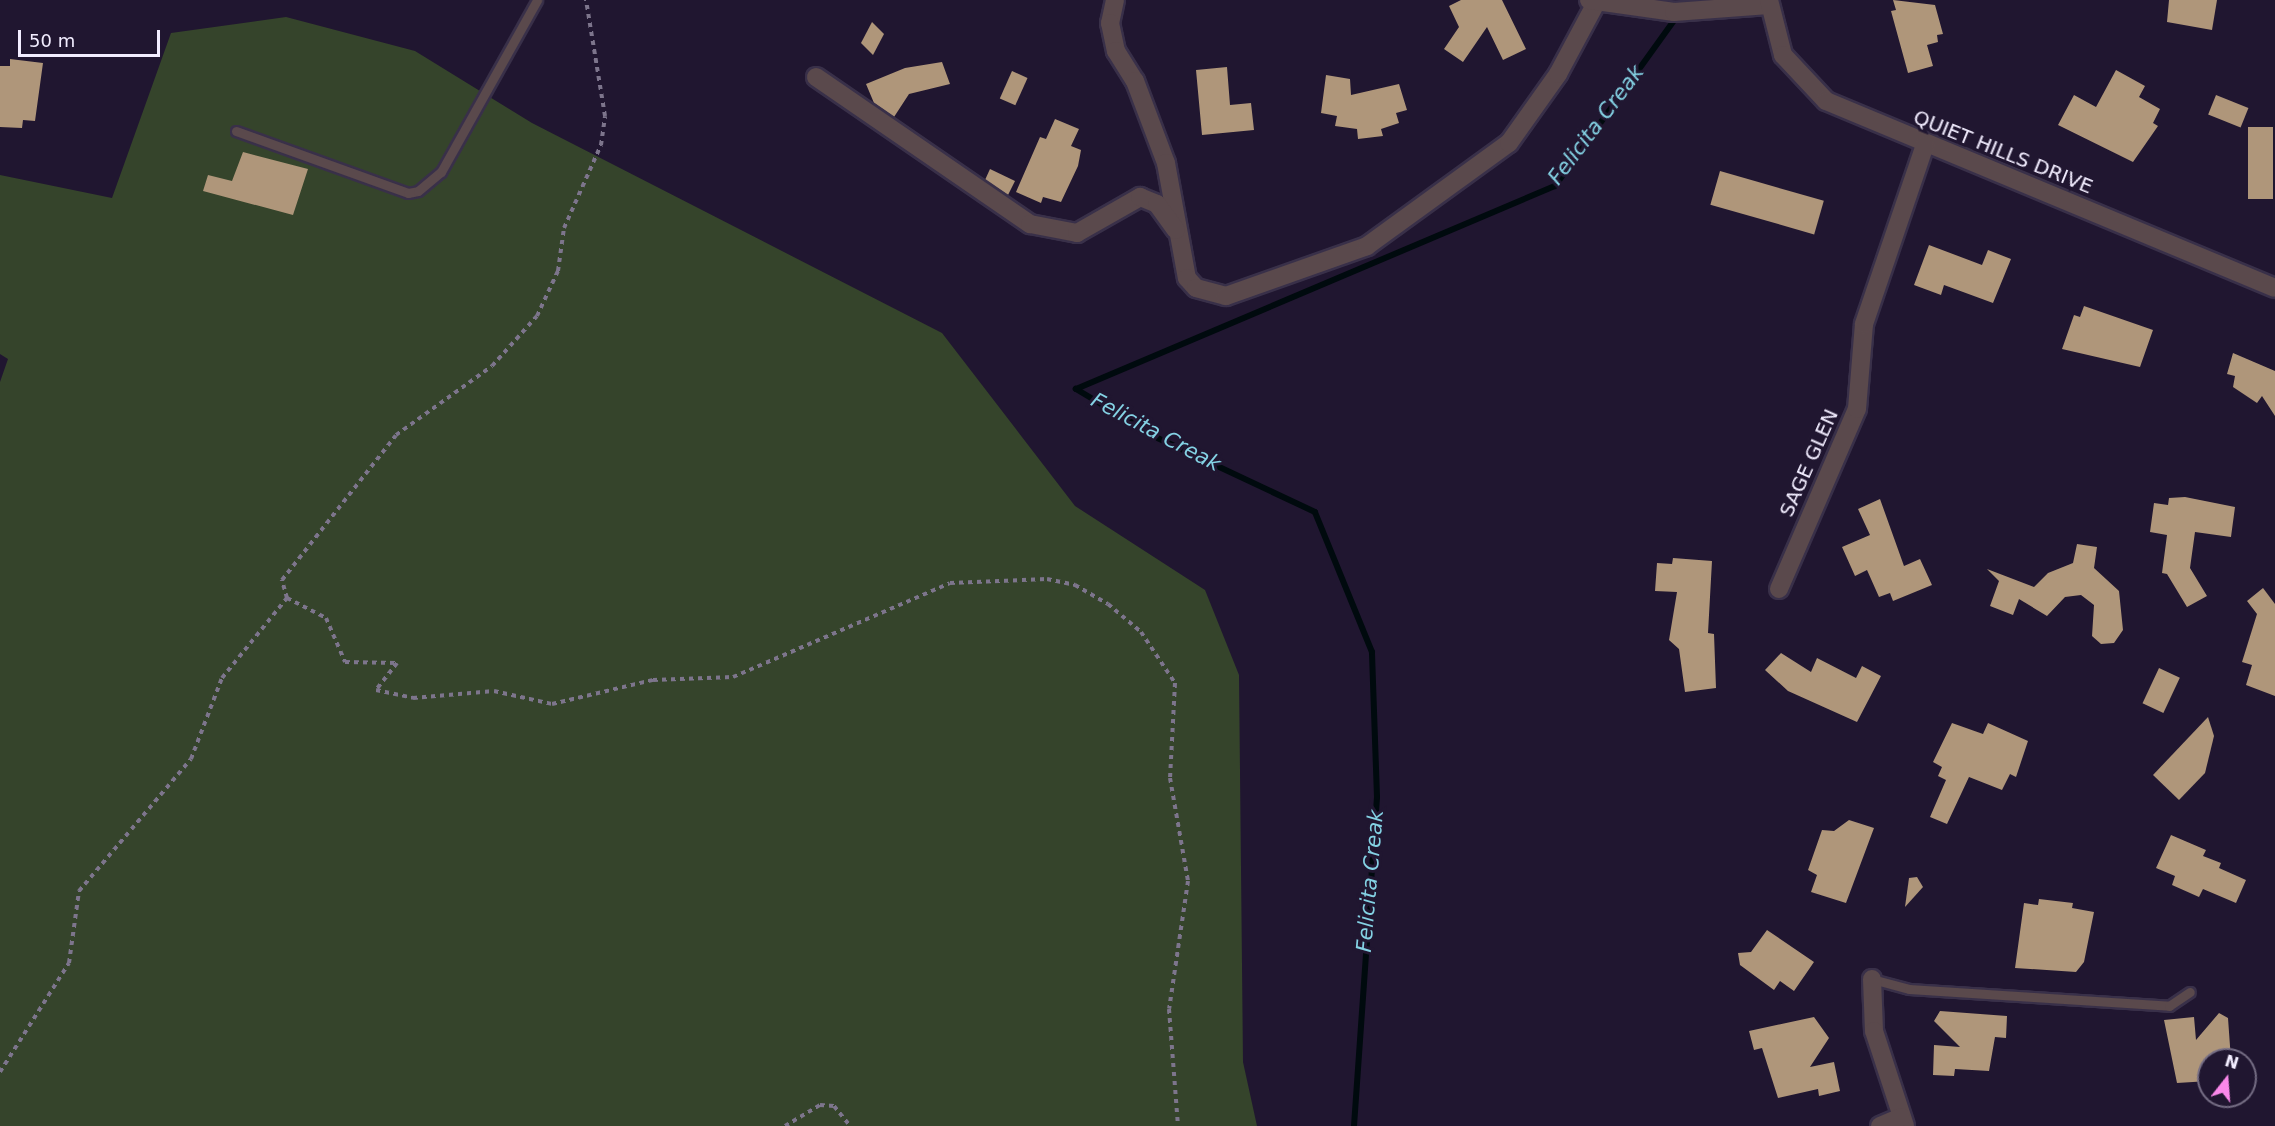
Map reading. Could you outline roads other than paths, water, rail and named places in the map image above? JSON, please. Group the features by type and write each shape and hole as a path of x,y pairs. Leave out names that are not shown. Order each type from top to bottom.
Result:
{"street":[{"path":"1115,0 1110,23 1116,51 1135,81 1166,163 1187,278 1196,288 1226,296 1367,246 1509,143 1558,74 1593,2 1674,12 1769,2"},
{"name":"QUIET HILLS DRIVE","path":"1769,2 1783,55 1826,101 1925,145 2275,288"},
{"path":"816,77 1030,224 1077,233 1140,197 1157,204 1178,234"},
{"name":"SAGE GLEN","path":"1779,589 1857,409 1864,324 1925,145"},
{"path":"1872,979 1874,1031 1903,1121 1880,1126"}],"lane":[{"path":"236,131 408,193 418,191 441,172 537,0"},
{"path":"1872,979 1909,989 2169,1006 2190,992"}],"waterway":[{"name":"Felicita Creak","path":"1354,1126 1377,797 1372,652 1315,512 1158,438 1076,389 1555,186 1678,15"}]}
